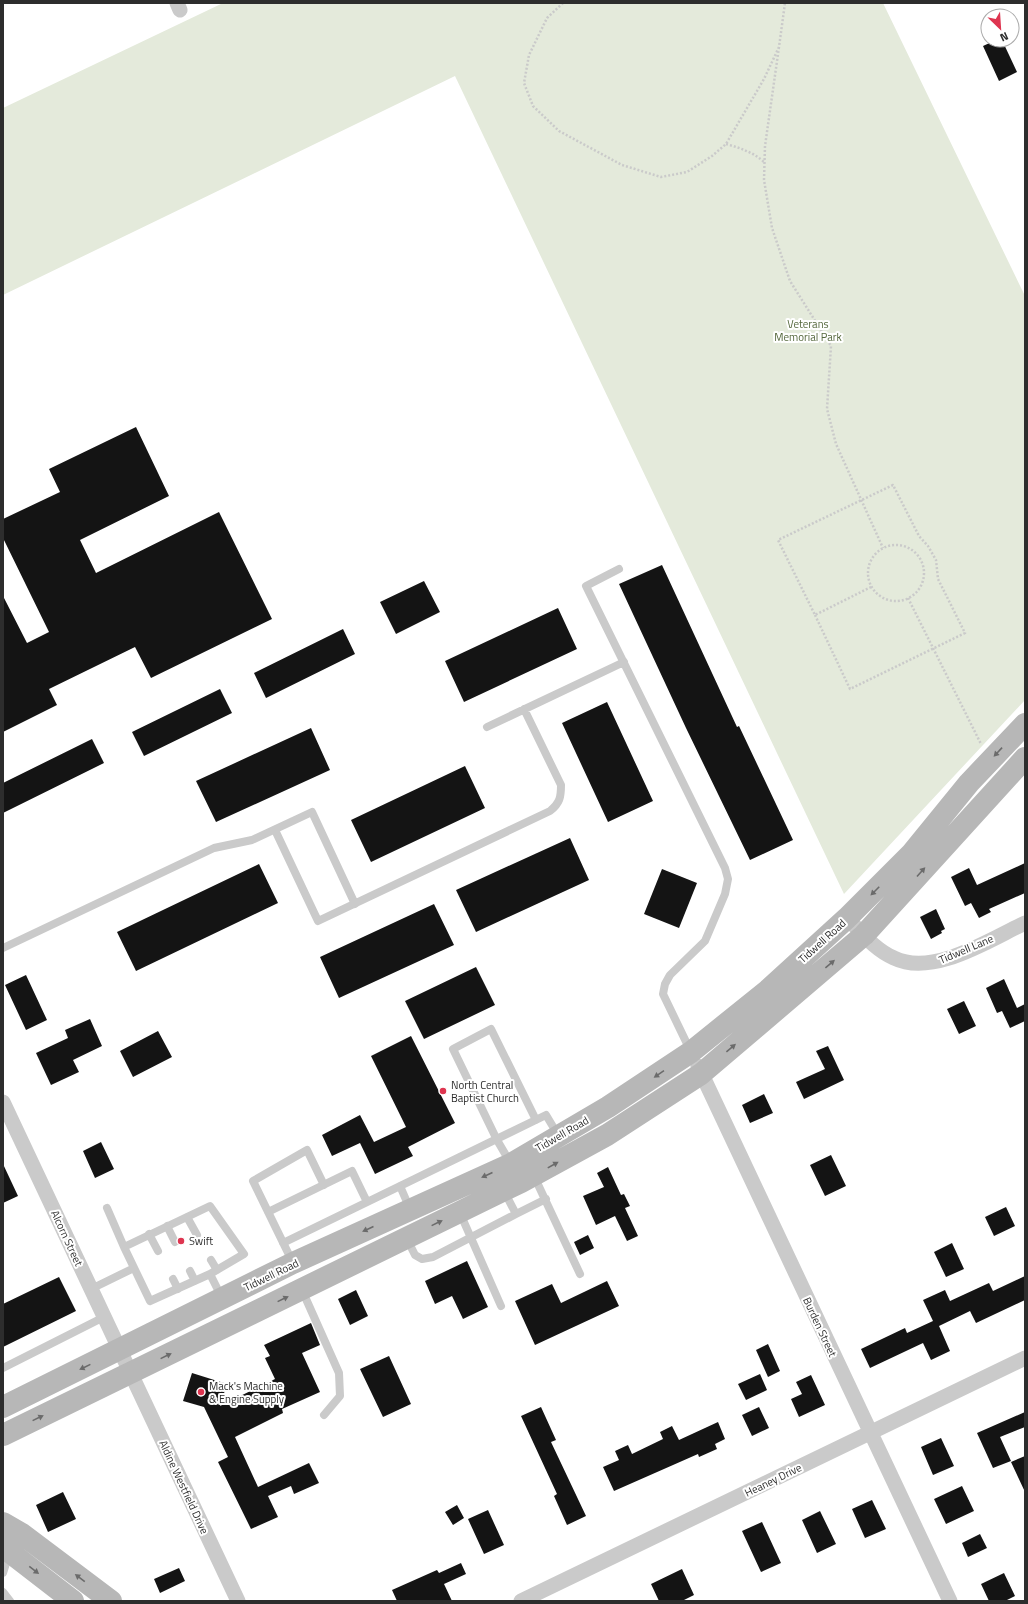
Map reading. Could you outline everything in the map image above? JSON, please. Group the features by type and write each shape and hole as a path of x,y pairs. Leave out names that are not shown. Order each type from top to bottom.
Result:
{"main road":[{"name":"Tidwell Road","path":"4,1405 120,1350 293,1263 411,1210 518,1178 559,1136 608,1107 691,1052 763,994 847,918 912,853 969,783 1025,724"},
{"name":"Tidwell Road","path":"3,1435 460,1213 518,1178 607,1135 701,1074 864,936 1025,758"},
{"path":"984,802 1025,768"},
{"path":"293,1263 302,1289"},
{"path":"3,1523 22,1534 109,1600"},
{"path":"6,1549 73,1601"}],"street":[{"name":"Tidwell Lane","path":"847,918 864,936 894,958 905,962 928,964 958,955 1025,923"},
{"name":"Burden Street","path":"691,1052 950,1601"},
{"name":"Alcorn Street","path":"3,1102 131,1374"},
{"name":"Heaney Drive","path":"521,1601 1025,1358"},
{"name":"Aldine Westfield Drive","path":"131,1374 238,1601"}],"lane":[{"path":"619,569 586,586 724,868 728,880 725,894 705,941 670,975 665,984 663,994 691,1052"},
{"path":"486,727 624,662"},
{"path":"275,830 318,921 550,811 558,805 561,795 561,785 524,709"},
{"path":"3,948 214,848 252,840 312,812 355,904"},
{"path":"536,1120 491,1029 453,1049 497,1140 518,1178 546,1199 580,1274"},
{"path":"283,1243 546,1115 559,1136"},
{"path":"293,1263 253,1181 307,1150 324,1185"},
{"path":"268,1212 352,1171 367,1202"},
{"path":"516,1214 518,1178"},
{"path":"400,1186 411,1210"},
{"path":"406,1238 415,1255 422,1259 433,1257 546,1199"},
{"path":"108,1208 124,1247 150,1301 214,1272 244,1254 210,1206 124,1247"},
{"path":"460,1213 501,1306"},
{"path":"187,1217 197,1235"},
{"path":"167,1226 175,1242"},
{"path":"149,1234 158,1251"},
{"path":"212,1260 222,1299"},
{"path":"91,1289 134,1268"},
{"path":"190,1271 195,1281"},
{"path":"173,1279 178,1289"},
{"path":"302,1289 339,1373 340,1396 324,1415"},
{"path":"3,1368 104,1317"},
{"path":"3,1573 6,1549"},
{"path":"3,1592 10,1601"}],"path":[{"path":"563,3 547,18 530,54 524,83 533,106 559,131 622,165 661,177 687,172 712,156 726,144 764,79 779,47"},
{"path":"786,3 764,163 764,180 772,228 790,281 831,346 827,410 836,444 883,548"},
{"path":"726,144 746,150 764,163"},
{"path":"893,485 918,536 928,546 936,560 938,579 965,633 850,689 778,540 861,500 893,485"},
{"path":"897,544 904,546 911,549 921,560 924,574 922,581 919,588 908,598 895,601 888,600 876,593 871,587 868,575 870,562 877,551 883,548 897,544"},
{"path":"815,615 871,587"},
{"path":"908,598 984,749"}],"green space":[{"name":"Veterans Memorial Park","path":"223,3 883,3 1025,296 1025,700 844,894 455,76 3,295 3,108"}],"building":[{"path":"984,48 1006,48 1017,72 999,81"},
{"path":"136,427 169,496 80,540 96,573 219,512 272,619 151,678 135,647 49,689 57,705 3,732 3,596 27,643 49,632 3,538 3,519 60,492 49,469"},
{"path":"662,565 737,727 739,726 793,840 750,860 686,728 619,584"},
{"path":"424,581 440,612 396,634 380,602"},
{"path":"558,608 577,649 464,702 445,661"},
{"path":"343,629 355,654 266,698 254,673"},
{"path":"220,689 232,713 144,756 132,732"},
{"path":"607,702 653,801 608,822 562,723"},
{"path":"311,728 330,770 216,822 196,781"},
{"path":"92,739 104,763 3,813 3,783"},
{"path":"465,766 485,808 371,862 351,820"},
{"path":"570,838 589,880 476,932 456,890"},
{"path":"1025,863 1025,893 989,909 991,912 979,918 971,903 965,906 951,877 969,868 977,885"},
{"path":"259,864 278,903 136,971 117,932"},
{"path":"662,869 697,883 679,928 644,914"},
{"path":"434,904 454,945 339,998 320,957"},
{"path":"936,909 945,929 941,931 942,933 931,939 920,917"},
{"path":"476,967 495,1005 424,1039 405,1001"},
{"path":"26,975 47,1020 26,1030 5,985"},
{"path":"1004,979 1017,1008 1025,1004 1025,1021 1010,1028 1002,1011 997,1013 986,988"},
{"path":"964,1001 976,1026 959,1034 947,1009"},
{"path":"90,1019 102,1046 73,1060 79,1072 51,1085 36,1053 68,1038 65,1030"},
{"path":"158,1031 172,1057 133,1077 120,1051"},
{"path":"411,1036 455,1123 408,1147 413,1156 375,1174 360,1143 332,1156 322,1135 360,1115 374,1142 406,1127 371,1056"},
{"path":"828,1046 844,1080 804,1099 796,1082 825,1069 816,1051"},
{"path":"764,1094 773,1113 750,1123 742,1105"},
{"path":"101,1142 114,1169 95,1178 83,1151"},
{"path":"831,1155 846,1186 825,1196 810,1165"},
{"path":"3,1164 18,1196 3,1203"},
{"path":"608,1167 621,1195 624,1194 630,1206 625,1208 638,1236 627,1241 615,1216 596,1225 583,1196 604,1187 597,1173"},
{"path":"1006,1207 1015,1226 994,1236 985,1217"},
{"path":"588,1235 594,1248 580,1255 574,1242"},
{"path":"952,1243 964,1269 946,1277 934,1252"},
{"path":"467,1261 488,1307 463,1319 452,1296 435,1304 425,1281"},
{"path":"1025,1276 1025,1300 976,1323 970,1311 939,1326 950,1351 931,1360 923,1343 870,1368 861,1349 905,1328 907,1333 933,1321 923,1300 945,1290 950,1301 989,1283 993,1291"},
{"path":"59,1277 76,1311 3,1347 3,1304"},
{"path":"607,1281 619,1306 535,1345 515,1301 552,1284 561,1303"},
{"path":"356,1290 368,1316 350,1325 338,1299"},
{"path":"311,1323 320,1345 302,1353 320,1392 282,1409 283,1413 235,1437 258,1487 309,1463 319,1483 294,1494 291,1486 268,1496 278,1517 251,1529 218,1462 228,1457 204,1407 183,1401 192,1373 227,1384 220,1406 275,1379 265,1358 270,1356 264,1345"},
{"path":"768,1344 780,1371 768,1377 756,1350"},
{"path":"389,1356 411,1404 383,1417 360,1369"},
{"path":"760,1374 767,1390 746,1400 738,1384"},
{"path":"811,1375 825,1405 799,1417 791,1399 802,1394 796,1382"},
{"path":"541,1407 556,1440 551,1442 586,1516 567,1525 554,1496 557,1494 521,1416"},
{"path":"759,1407 769,1428 752,1436 742,1415"},
{"path":"1025,1412 1025,1427 1000,1437 1011,1461 993,1468 977,1433"},
{"path":"718,1422 725,1439 715,1444 717,1449 699,1457 698,1454 614,1491 603,1467 619,1460 615,1451 628,1445 632,1454 663,1439 660,1432 672,1426 679,1440"},
{"path":"941,1438 954,1466 933,1475 921,1447"},
{"path":"1025,1456 1025,1492 1011,1462"},
{"path":"962,1486 974,1511 946,1524 934,1499"},
{"path":"63,1492 76,1519 48,1532 36,1505"},
{"path":"872,1500 886,1529 865,1538 852,1509"},
{"path":"457,1505 464,1518 453,1525 445,1512"},
{"path":"488,1510 504,1545 484,1554 468,1519"},
{"path":"820,1511 836,1544 817,1553 802,1520"},
{"path":"762,1522 781,1563 761,1572 742,1531"},
{"path":"980,1534 987,1548 968,1557 962,1543"},
{"path":"461,1563 466,1574 444,1584 452,1601 397,1601 392,1590 437,1570 439,1573"},
{"path":"179,1568 185,1581 160,1593 154,1579"},
{"path":"682,1569 694,1595 682,1601 659,1601 651,1584"},
{"path":"1004,1573 1015,1596 1005,1601 989,1601 981,1584"}],"place":[{"name":"North Central Baptist Church","path":"443,1091"},
{"name":"Swift","path":"181,1241"},
{"name":"Mack's Machine & Engine Supply","path":"201,1392"}]}
